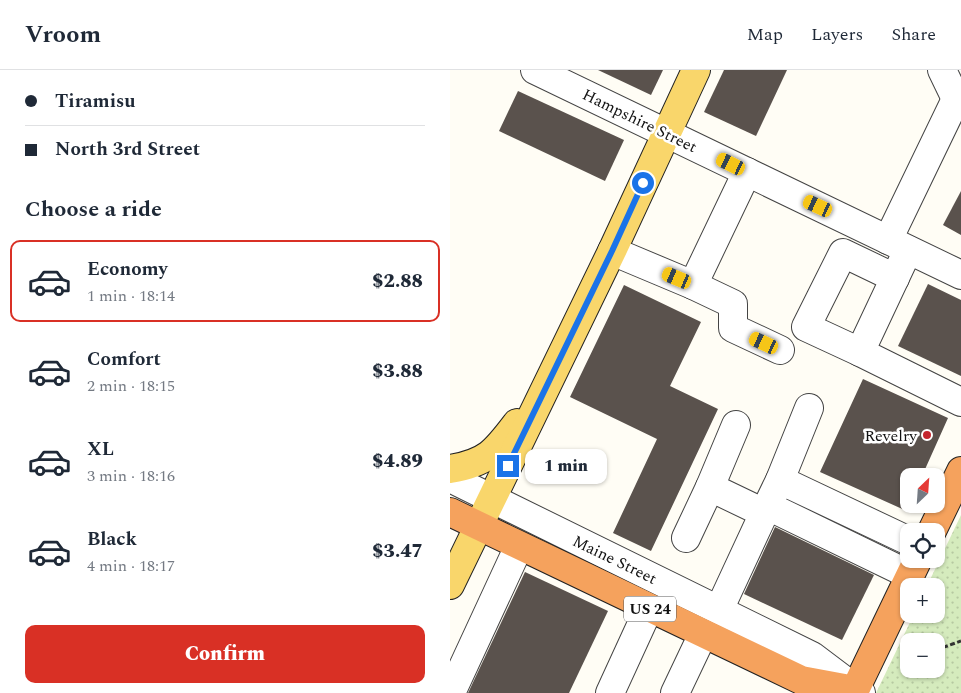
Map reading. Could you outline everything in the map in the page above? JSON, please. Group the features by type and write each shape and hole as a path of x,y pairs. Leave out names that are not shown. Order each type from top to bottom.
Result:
{"highway":[{"path":"936,523 961,471"},
{"name":"Maine Street","path":"450,512 801,680 856,692"},
{"path":"856,692 914,568"}],"main road":[{"path":"450,585 612,251 696,70"},
{"path":"450,469 471,466 486,458 500,445 545,386"}],"street":[{"name":"Hampshire Street","path":"535,70 961,275"},
{"path":"860,352 895,278 898,245 958,100 942,70"},
{"path":"693,285 748,172"},
{"path":"612,251 733,304 733,328 780,350"},
{"path":"895,278 843,253 806,327 961,402"},
{"path":"719,610 780,480 810,408"},
{"path":"686,538 736,425"},
{"name":"Maine Street","path":"450,478 812,656 856,692"},
{"path":"780,480 900,537"},
{"path":"710,487 900,562"},
{"path":"451,693 519,546"},
{"path":"610,693 649,608"},
{"path":"675,693 703,634"}],"path":[{"path":"945,647 961,641"}],"green space":[{"path":"961,515 961,693 876,693 900,643 900,678 945,678 945,633 905,633 910,623 945,623 945,578 931,578 936,568 945,568 945,548"}],"building":[{"path":"598,70 663,70 651,95"},
{"path":"724,70 787,70 756,136 704,112"},
{"path":"518,91 624,140 605,181 499,131"},
{"path":"961,191 961,235 943,225"},
{"path":"928,284 961,300 961,376 898,346"},
{"path":"624,285 701,322 670,386 718,409 651,551 613,533 657,439 570,397"},
{"path":"863,379 948,418 926,468 900,468 900,508 820,472"},
{"path":"775,527 874,575 842,640 744,594"},
{"path":"525,572 608,611 569,693 468,693"}],"place":[{"name":"Revelry","path":"927,435"}],"route":[{"path":"508,466 643,183"}]}
